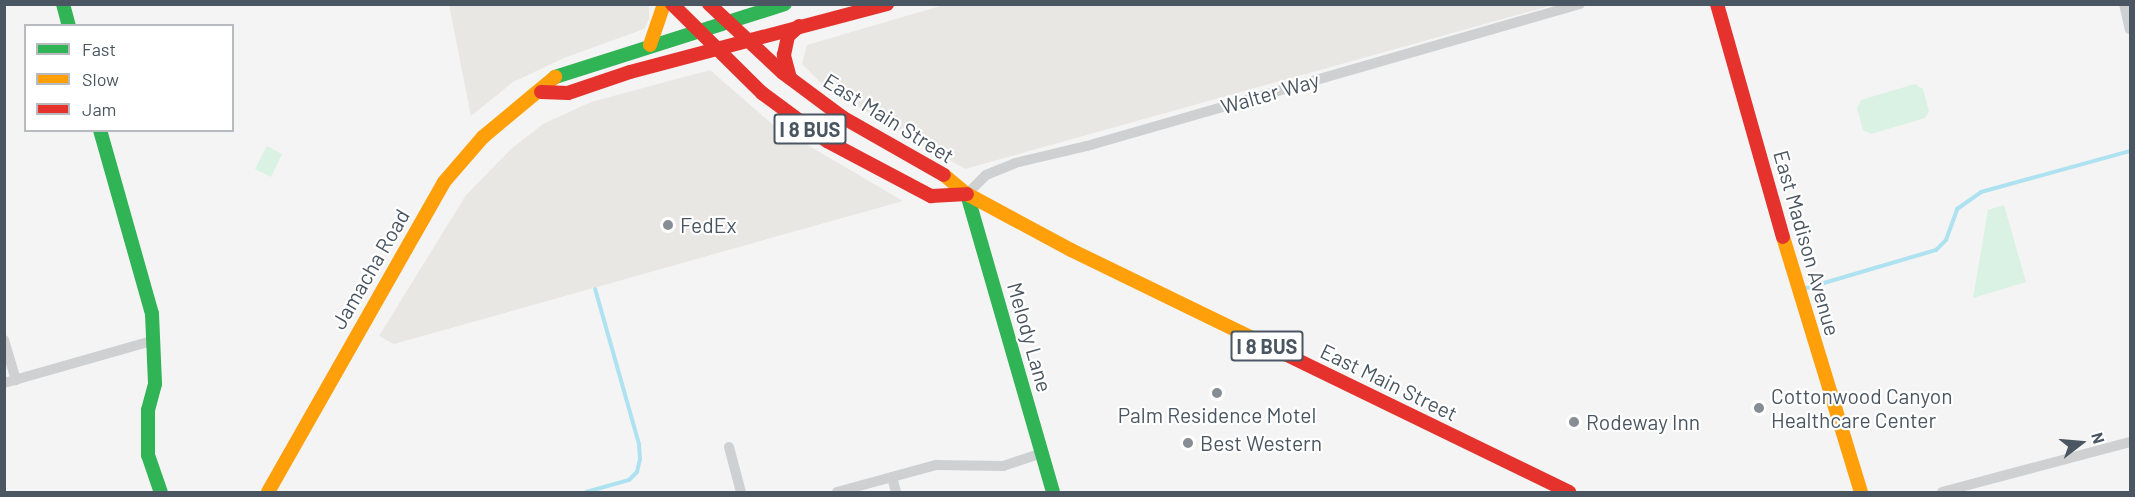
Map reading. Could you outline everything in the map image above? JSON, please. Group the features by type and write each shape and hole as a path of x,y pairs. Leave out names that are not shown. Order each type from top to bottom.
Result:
{"main road":[{"path":"63,4 68,24"},
{"path":"650,45 664,4"},
{"name":"East Main Street","path":"672,4 696,32 762,93 827,141 931,196 967,194"},
{"name":"East Main Street","path":"709,4 790,78 842,117 944,175 967,194 1071,250 1569,492"},
{"path":"756,4 781,6"},
{"path":"541,92 568,93 799,26 887,4"},
{"name":"East Madison Avenue","path":"1717,4 1798,291 1861,492"},
{"name":"Jamacha Road","path":"268,492 444,182 483,137 541,92 559,73 781,6"},
{"path":"790,78 784,55 788,36 799,26"},
{"path":"101,132 153,314 155,340 148,455 160,492"},
{"name":"Melody Lane","path":"967,194 1053,492"}],"street":[{"name":"Walter Way","path":"967,194 986,175 1015,163 1087,146 1580,4"},
{"path":"2124,4 2130,29"},
{"path":"4,340 16,380"},
{"path":"4,383 155,340"},
{"path":"1942,492 2130,442"},
{"path":"729,447 741,492"},
{"path":"837,492 936,465 1003,466 1041,453"},
{"path":"892,477 896,492"}],"shaded area":[{"path":"947,4 1553,5 965,169 826,88 802,64 807,45"},
{"path":"449,5 649,5 649,20 644,29 564,58 513,82 471,116"},
{"path":"710,70 772,124 903,201 394,344 379,336 466,195 511,149 543,124 591,102"}],"green space":[{"path":"1915,84 1923,89 1929,111 1925,118 1871,134 1863,130 1857,108 1861,100"},
{"path":"267,146 282,154 271,177 255,169"},
{"path":"2004,205 2026,282 1973,298 1988,210"}],"waterway":[{"path":"1800,290 1936,250 1946,240 1957,209 1981,192 2130,151"},
{"path":"586,492 629,480 637,472 640,459 639,444 595,289"}],"traffic: fast":[{"path":"63,4 68,24"},
{"path":"555,77 785,4"},
{"path":"101,132 152,314 155,384 148,410 148,455 161,492"},
{"path":"967,194 1053,492"}],"traffic: slow":[{"path":"650,45 664,4"},
{"path":"268,492 444,182 483,137 555,77"},
{"path":"944,175 967,194 1071,250 1285,354"},
{"path":"1783,237 1861,492"}],"traffic: jam":[{"path":"672,4 762,93 827,141 931,196 967,194"},
{"path":"709,4 783,73 842,117 944,175"},
{"path":"541,92 568,93 630,72 887,4"},
{"path":"1717,4 1783,237"},
{"path":"790,78 784,55 788,36 799,26"},
{"path":"1285,354 1569,492"}],"place":[{"name":"FedEx","path":"668,225"},
{"name":"Palm Residence Motel","path":"1217,393"},
{"name":"Cottonwood Canyon Healthcare Center","path":"1759,408"},
{"name":"Rodeway Inn","path":"1574,422"},
{"name":"Best Western","path":"1188,443"}]}
